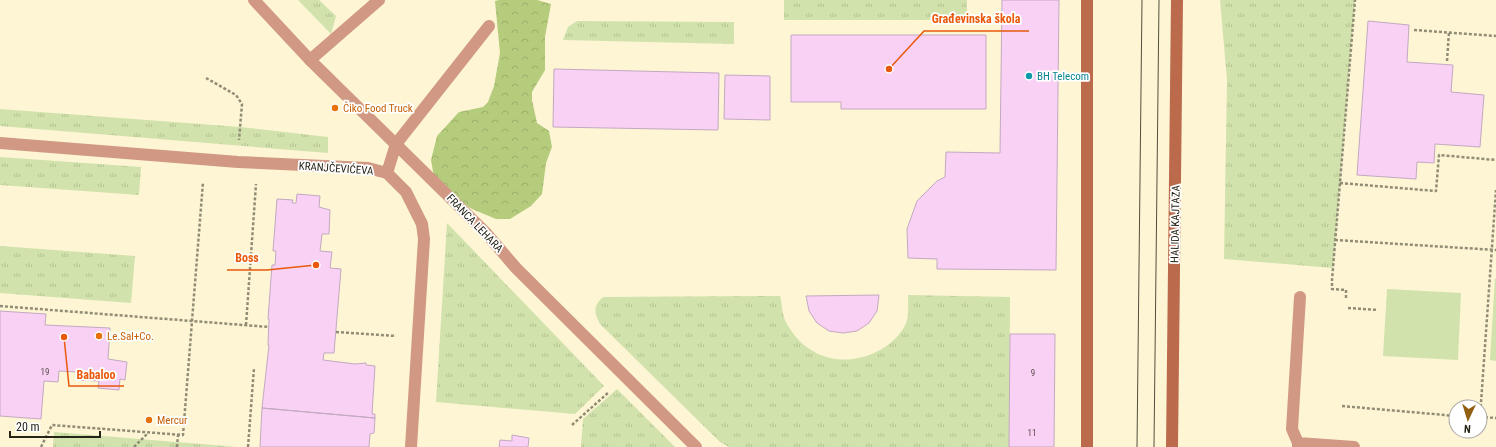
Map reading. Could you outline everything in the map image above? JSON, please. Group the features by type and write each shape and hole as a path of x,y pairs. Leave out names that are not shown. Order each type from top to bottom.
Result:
{"main road":[{"path":"1087,0 1087,447"},
{"name":"HALIDA KAJTAZA","path":"1172,447 1177,0"}],"street":[{"name":"FRANCA LEHARA","path":"254,0 310,60 486,232 516,268 696,447"},
{"path":"310,60 379,0"},
{"path":"387,173 396,144 489,26"},
{"name":"KRANJČEVIĆEVA","path":"0,143 238,162 368,168 387,173 406,192 422,224 424,239 411,447"},
{"path":"1300,296 1292,428 1298,445 1354,447"}],"path":[{"path":"1346,298 1346,290 1332,289 1355,0"},
{"path":"1414,30 1496,36"},
{"path":"1447,62 1449,32"},
{"path":"206,78 236,95 242,104 240,127"},
{"path":"1340,184 1436,191 1439,155 1496,160"},
{"path":"246,325 256,176"},
{"path":"41,447 52,425 182,435 192,321 201,186 204,179"},
{"path":"1481,399 1496,190"},
{"path":"1335,240 1496,250"},
{"path":"0,306 269,327"},
{"path":"1348,308 1378,310"},
{"path":"336,332 418,337"},
{"path":"248,447 254,368"},
{"path":"572,425 626,377"},
{"path":"1342,406 1448,415"},
{"path":"134,447 148,433"},
{"path":"177,447 178,435"}],"green space":[{"path":"298,0 319,0 336,16 331,34"},
{"path":"537,0 551,4 545,37 545,70 532,92 532,100 537,123 549,131 552,147 546,163 542,194 531,206 510,219 496,219 472,209 458,201 434,177 431,160 437,136 459,112 483,107 488,102 494,86 500,53 495,1"},
{"path":"784,0 967,0 967,20 784,20"},
{"path":"1220,0 1355,0 1333,268 1224,259 1227,80"},
{"path":"577,21 734,22 734,44 563,40 568,27"},
{"path":"0,109 240,127 328,137 328,153 0,126"},
{"path":"0,157 141,167 139,195 0,185"},
{"path":"447,223 604,386 575,414 436,402"},
{"path":"0,246 135,256 131,303 0,293"},
{"path":"1495,278 1496,279 1496,361 1490,360"},
{"path":"1387,289 1461,293 1458,360 1383,356"},
{"path":"908,295 1010,297 1009,447 729,447 720,442 600,324 596,313 597,303 603,297 780,296 785,320 793,334 803,344 815,352 828,358 842,360 856,359 871,354 892,342 906,324"},
{"path":"617,389 675,447 581,447 583,419"},
{"path":"54,432 237,447 53,447"}],"building":[{"name":"BH Telecom","path":"1002,0 1059,0 1056,270 937,269 937,259 908,258 907,229 917,201 937,181 945,177 946,152 1000,153"},
{"path":"1368,21 1409,25 1407,62 1453,65 1451,92 1484,95 1480,147 1435,144 1434,163 1417,162 1416,179 1357,175"},
{"path":"791,35 986,35 986,109 841,109 841,102 791,102"},
{"path":"554,69 719,73 718,130 553,127"},
{"path":"725,75 770,76 770,120 724,119"},
{"path":"297,194 320,196 319,207 330,210 329,234 322,234 320,251 332,252 330,268 341,269 334,353 324,353 323,360 355,364 366,363 366,365 375,366 372,414 375,414 375,418 262,408 269,345 268,319 272,265 275,265 276,251 273,251 277,199 293,200 292,203 296,203"},
{"path":"879,295 877,311 869,323 857,331 843,333 829,331 817,323 809,311 806,296"},
{"path":"0,311 46,314 45,325 110,328 108,359 127,362 125,380 120,379 119,390 98,388 99,381 77,380 77,372 59,371 58,382 44,381 41,419 0,416"},
{"path":"1010,334 1055,334 1054,447 1009,447"},
{"path":"262,408 375,418 374,433 370,434 369,447 260,447"},
{"path":"512,435 529,438 528,447 499,447 500,440 512,441"}],"tram line":[{"path":"1137,447 1142,0"},
{"path":"1154,447 1159,0"}],"place":[{"name":"Građevinska škola","path":"889,69"},
{"name":"BH Telecom","path":"1029,76"},
{"name":"Čiko Food Truck","path":"335,108"},
{"name":"Boss","path":"316,265"},
{"name":"Le.Sal+Co.","path":"99,336"},
{"name":"Babaloo","path":"64,337"},
{"name":"Mercur","path":"149,420"}]}
